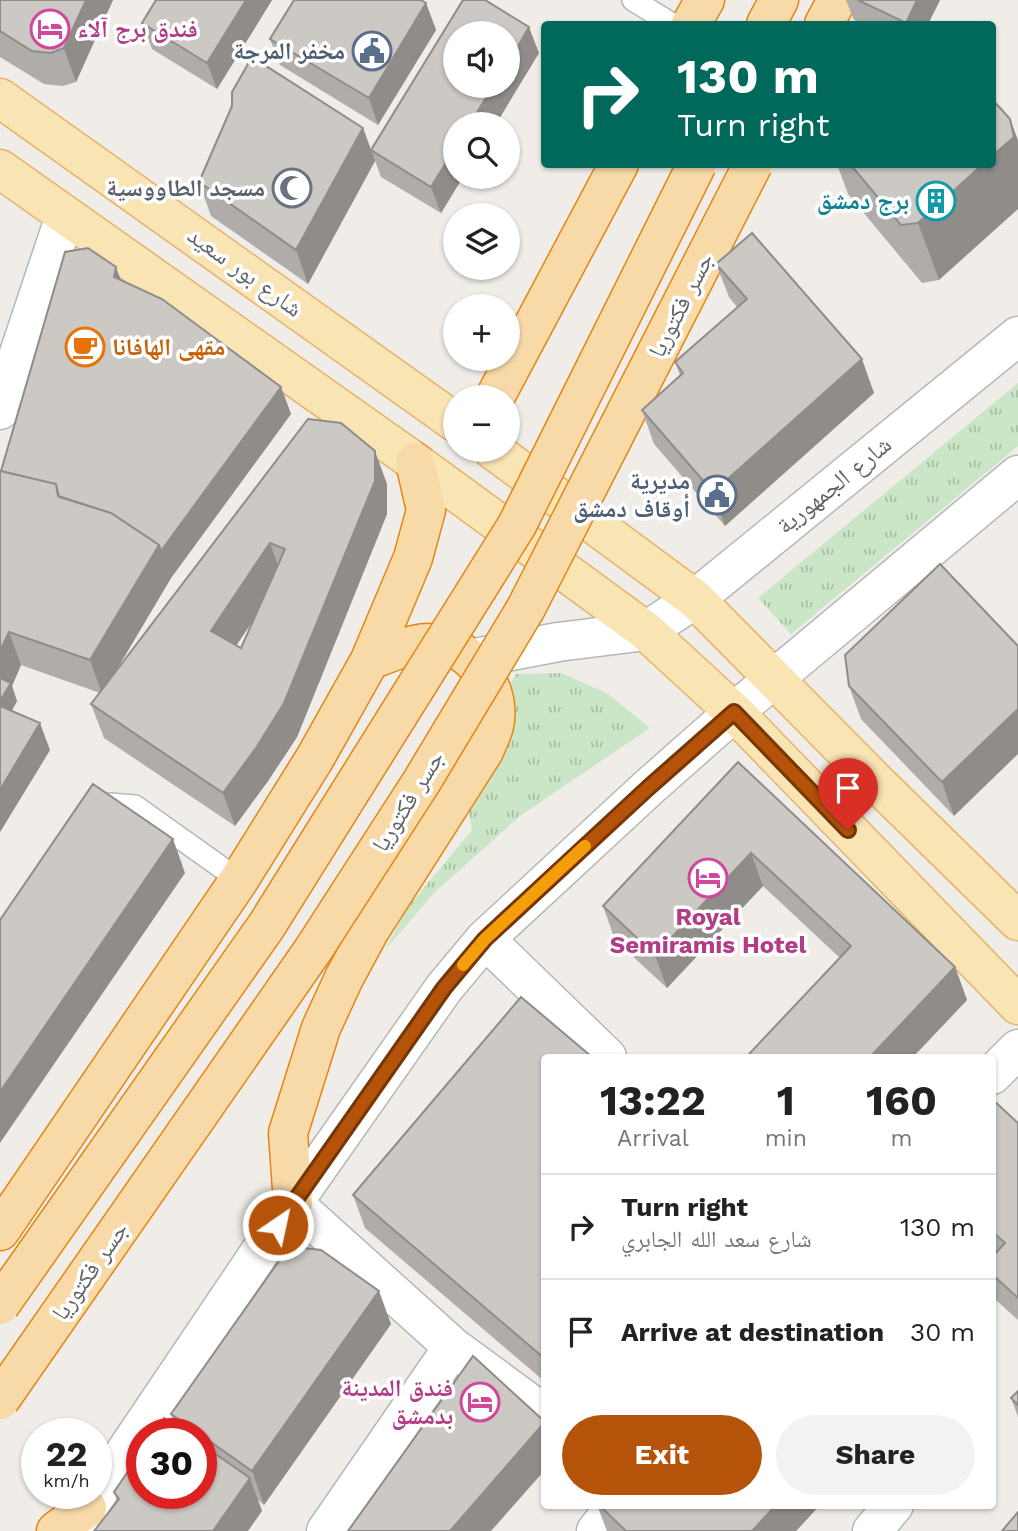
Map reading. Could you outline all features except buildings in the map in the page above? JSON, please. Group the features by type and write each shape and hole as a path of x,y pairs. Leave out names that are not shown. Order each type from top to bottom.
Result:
{"highway":[{"path":"693,21 705,0"},
{"path":"768,21 779,0"},
{"path":"826,21 837,0"},
{"path":"501,385 617,168"},
{"name":"جسر فكتوريا","path":"0,1305 267,925 517,525 694,168"},
{"name":"جسر فكتوريا","path":"0,1400 313,950 422,781 526,608 751,168"},
{"path":"0,1231 239,880 315,758 370,660 414,558 426,510 415,463"},
{"path":"293,1203 288,1133 321,1028 370,929 484,751 495,723 492,688 472,659 444,645 412,645 370,660"},
{"path":"56,1531 79,1519"}],"main road":[{"name":"شارع بور سعيد","path":"0,98 443,413"},
{"path":"0,169 326,408 415,463 646,631 734,712 1018,1005"},
{"path":"509,462 695,598 876,782 1018,921"}],"street":[{"path":"0,410 65,216"},
{"name":"شارع الجمهورية","path":"646,631 695,598 1018,336"},
{"path":"79,1519 293,1203 444,988 485,939 734,712 1018,475"},
{"path":"472,659 558,642 646,631"},
{"path":"485,939 604,1054"},
{"path":"996,1071 1018,1049"},
{"path":"293,1203 453,1347 541,1412"},
{"path":"326,1531 453,1347"},
{"path":"596,1531 614,1509"},
{"path":"872,1531 891,1509"}],"lane":[{"path":"633,0 667,21"},
{"path":"75,827 83,816 110,804 135,806 239,880"}],"green space":[{"path":"1018,383 1018,446 791,634 758,598"},
{"path":"562,673 608,694 650,728 520,816 434,893 385,950 408,907 472,830 461,767 516,674"}],"slow traffic":[{"path":"463,965 485,939 585,846"}],"place":[{"name":"فندق برج آلاء","path":"50,29"},
{"name":"مخفر المرجة","path":"372,51"},
{"name":"مسجد الطاووسية","path":"292,188"},
{"name":"برج دمشق","path":"936,201"},
{"name":"مقهى الهافانا","path":"85,347"},
{"name":"مديرية أوقاف دمشق","path":"717,495"},
{"name":"Royal Semiramis Hotel","path":"708,878"},
{"name":"فندق المدينة بدمشق","path":"480,1402"}],"route":[{"path":"278,1225 444,988 485,939 734,712 848,830"}]}
